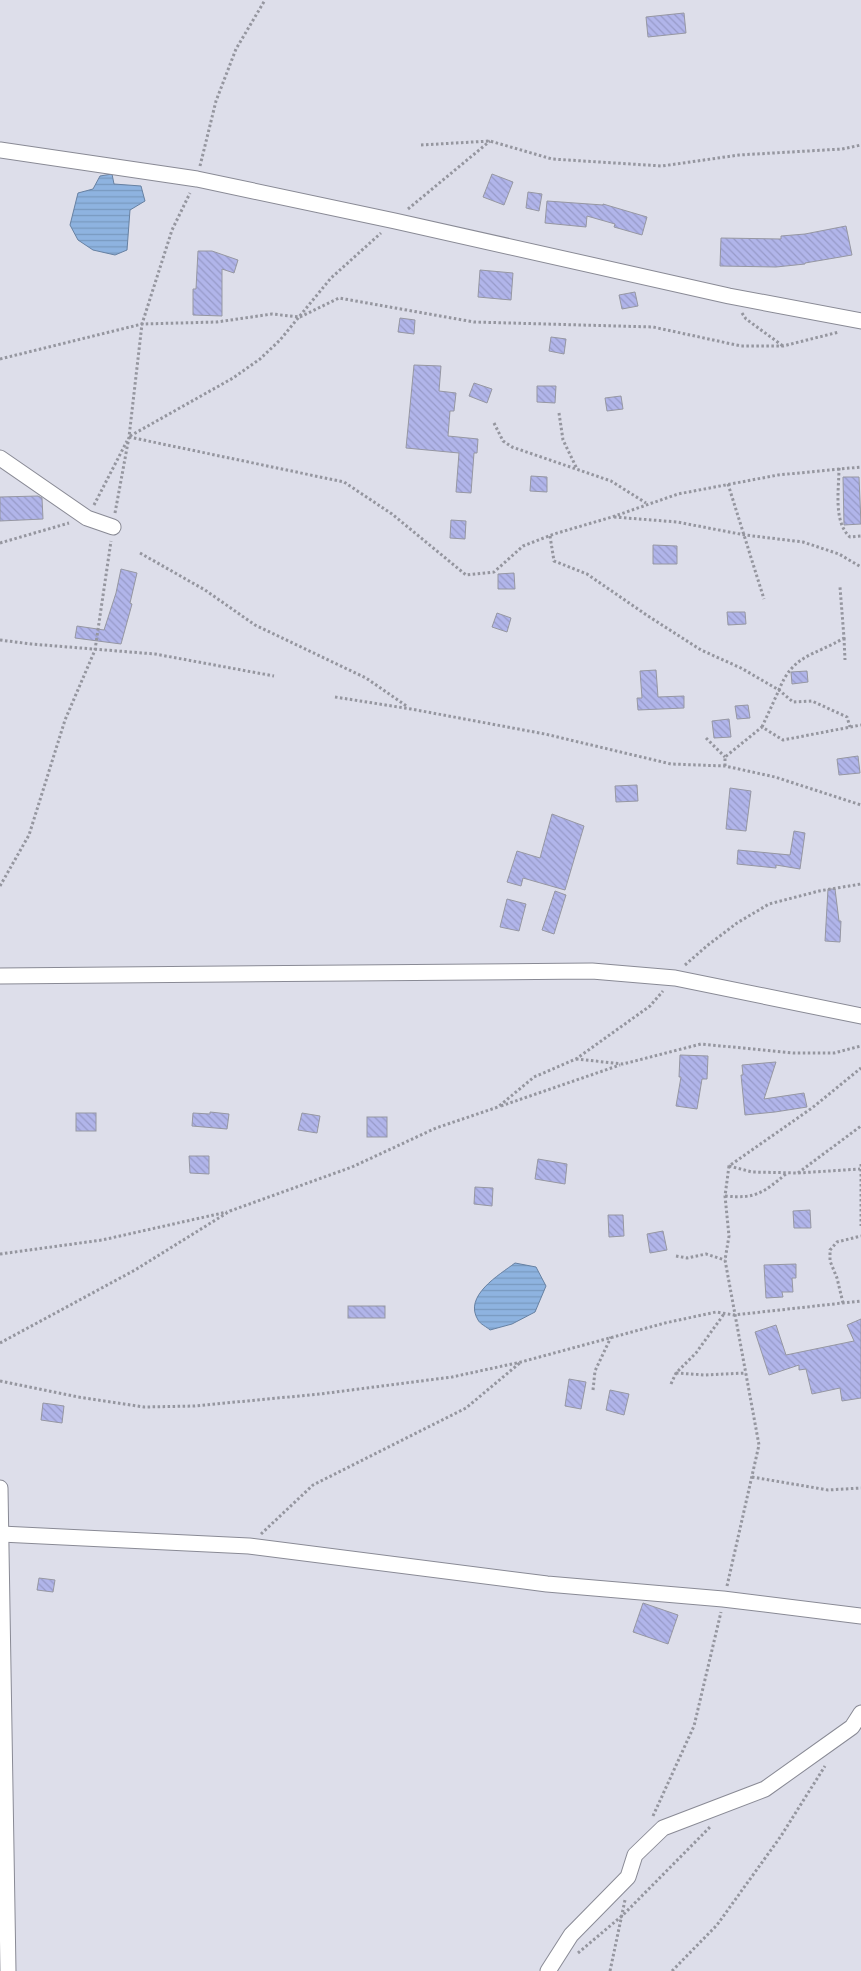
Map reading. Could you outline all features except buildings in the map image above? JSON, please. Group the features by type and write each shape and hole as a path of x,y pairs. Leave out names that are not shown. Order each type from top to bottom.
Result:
{"street":[{"path":"0,150 197,179 730,296 861,321"},
{"path":"0,458 87,518 112,527"},
{"path":"0,976 592,971 675,978 861,1016"},
{"path":"0,1488 8,1971"},
{"path":"1,1534 249,1546 547,1584 724,1599 861,1616"},
{"path":"548,1971 571,1936 628,1877 635,1855 663,1828 765,1789 852,1727 861,1713"}],"path":[{"path":"0,886 29,834 65,720 95,650 112,527 129,437 142,324 172,230 197,179 219,92 236,49 265,0"},
{"path":"421,145 490,141 552,159 662,166 739,155 842,149 861,145"},
{"path":"0,544 87,518 129,437 233,378 260,359 300,317 330,278 490,141"},
{"path":"730,296 746,319 783,346"},
{"path":"0,359 142,324 217,322 272,314 300,317 339,298 474,322 653,327 741,346 783,346 844,331"},
{"path":"559,413 563,440 577,469"},
{"path":"494,423 503,441 512,447 611,481 647,503"},
{"path":"129,437 344,482 392,514 466,575 494,572 523,546 678,494 778,475 861,467"},
{"path":"839,468 840,519 843,531 850,536 861,536"},
{"path":"728,484 764,599"},
{"path":"612,517 677,522 745,535 803,542 839,554 861,567"},
{"path":"550,536 554,561 587,574 701,650 741,668 779,690 793,702 812,701 847,717 850,727"},
{"path":"140,553 204,590 255,626 366,678 411,709"},
{"path":"840,588 845,660"},
{"path":"725,757 762,727 785,676 799,660 844,638"},
{"path":"0,640 155,654 274,676"},
{"path":"335,698 411,709 545,734 671,764 725,766 775,777 861,805"},
{"path":"762,727 783,740 860,725"},
{"path":"706,738 725,757 725,766"},
{"path":"498,1107 534,1077 576,1059 650,1006 688,962 737,923 769,904 819,891 861,884"},
{"path":"0,1254 102,1240 230,1211 352,1167 436,1128 623,1064 701,1044 794,1052 834,1053 861,1046"},
{"path":"576,1059 623,1064"},
{"path":"734,1316 725,1260 728,1236 725,1196 729,1166 812,1108 861,1068"},
{"path":"798,1173 861,1126"},
{"path":"861,1164 861,1226"},
{"path":"729,1166 752,1172 788,1173 860,1169"},
{"path":"725,1196 751,1197 766,1190 788,1173"},
{"path":"0,1343 135,1270 230,1211"},
{"path":"843,1302 837,1278 830,1261 830,1250 837,1242 861,1236"},
{"path":"676,1256 687,1258 706,1254 725,1260"},
{"path":"0,1381 78,1397 144,1407 194,1406 320,1394 452,1377 521,1362 665,1323 716,1312 734,1316 861,1300"},
{"path":"671,1384 676,1373 696,1353 724,1314"},
{"path":"593,1390 595,1372 611,1337"},
{"path":"249,1546 313,1485 466,1408 521,1362"},
{"path":"676,1373 705,1375 746,1373"},
{"path":"752,1477 828,1490 861,1488"},
{"path":"672,1971 717,1925 781,1836 830,1759"},
{"path":"572,1958 624,1914 718,1820"},
{"path":"610,1971 624,1914 628,1877"}],"water":[{"path":"112,174 114,184 141,186 145,201 130,210 127,250 115,255 93,250 78,240 70,225 78,193 93,189 100,176"},
{"path":"515,1263 536,1267 546,1286 535,1312 512,1324 490,1330 478,1320 475,1303 479,1295 492,1280"}]}
